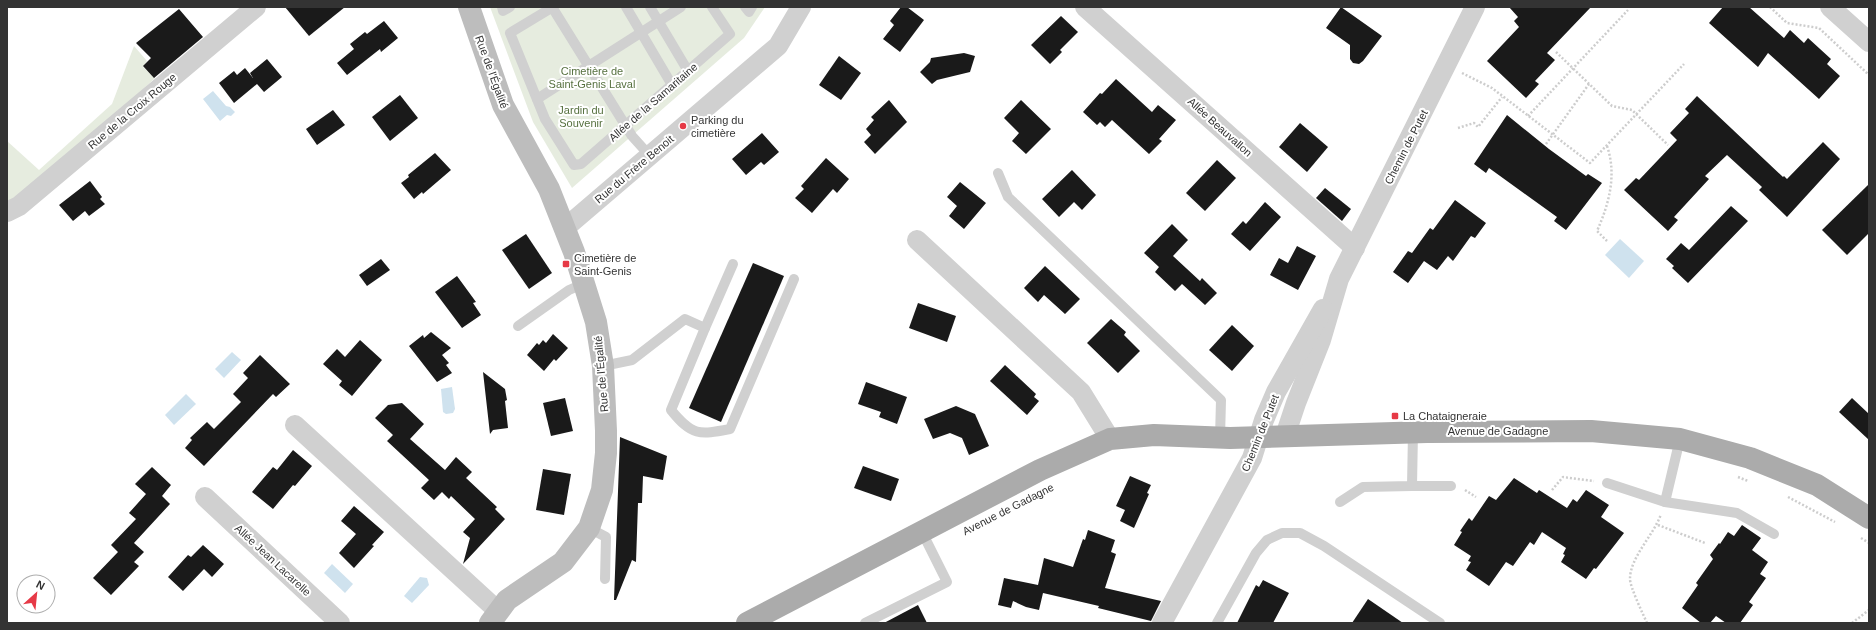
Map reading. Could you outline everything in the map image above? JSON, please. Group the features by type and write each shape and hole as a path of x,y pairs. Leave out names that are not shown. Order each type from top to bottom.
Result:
{"main road":[{"name":"Avenue de Gadagne","path":"746,622 786,604 1040,470 1110,439 1154,435 1220,438 1413,432 1591,431 1680,439 1750,458 1817,485 1864,527"}],"street":[{"name":"Rue de la Croix Rouge","path":"7,212 20,206 256,7"},
{"name":"Rue de l'Égalité","path":"469,7 503,105 549,189 565,228 596,322 603,366 606,432 605,466 602,490 589,528 563,562 533,584 517,593 494,617"},
{"name":"Rue du Frère Benoit","path":"565,228 778,46 801,7"},
{"name":"Allée Beauvallon","path":"1085,7 1355,248"},
{"name":"Chemin de Putet","path":"1162,623 1252,458 1264,420 1286,373 1336,287 1475,7"},
{"path":"1830,7 1869,42"},
{"path":"917,240 1081,392 1110,439"},
{"name":"Chemin de Putet","path":"1285,436 1296,403 1321,340 1336,287"},
{"path":"295,426 494,617"},
{"name":"Allée Jean Lacarelle","path":"206,497 340,623"}],"lane":[{"path":"650,156 632,136 626,125 589,66 552,7 510,33 537,99 589,66 641,33 659,22 681,7"},
{"path":"626,7 672,85"},
{"path":"650,7 688,71"},
{"name":"Allée de la Samaritaine","path":"537,99 545,119 574,165 581,164 730,34 712,7"},
{"path":"998,173 1008,197 1221,400 1220,438"},
{"path":"733,264 672,410 684,426 705,434 730,429 794,279"},
{"path":"518,326 569,290 583,284"},
{"path":"603,366 632,360 685,319 705,328"},
{"path":"1412,486 1413,432"},
{"path":"1665,502 1680,439"},
{"path":"1607,483 1665,502 1736,513 1774,534"},
{"path":"1340,502 1363,487 1451,486"},
{"path":"589,528 606,537 606,579"},
{"path":"865,623 947,582 922,532"},
{"path":"1217,623 1256,553 1267,540 1282,533 1300,533 1324,546 1440,623"}],"path":[{"path":"1770,7 1787,23 1820,28 1869,74"},
{"path":"1528,116 1628,10"},
{"path":"1556,52 1612,106 1632,110 1668,145"},
{"path":"1447,66 1492,88 1590,163 1684,64"},
{"path":"1546,144 1589,84"},
{"path":"1458,128 1474,123 1478,127 1502,97"},
{"path":"1607,146 1610,156 1611,185 1607,210 1597,231 1607,242"},
{"path":"1731,475 1754,483"},
{"path":"1552,490 1563,477 1607,483"},
{"path":"1783,494 1836,523"},
{"path":"1647,623 1630,579 1636,559 1658,525 1665,502"},
{"path":"1658,525 1705,543"},
{"path":"1864,527 1869,543"},
{"path":"1852,623 1869,610"}],"green space":[{"name":"Cimetière de Saint-Genis Laval","path":"490,7 765,7 744,38 572,188 533,122"},
{"path":"134,46 147,61 143,67 155,78 123,108 7,205 7,141 39,170 112,104"}],"water":[{"path":"213,91 226,106 230,107 235,112 231,116 227,115 220,121 203,99"},
{"path":"1620,239 1644,261 1629,278 1605,255"},
{"path":"232,352 241,360 224,378 215,369"},
{"path":"452,387 455,409 453,413 446,414 443,412 441,389"},
{"path":"186,394 196,404 174,425 165,415"},
{"path":"332,564 353,584 345,593 324,573"},
{"path":"420,577 427,578 429,585 412,603 404,596"}],"building":[{"path":"285,7 345,7 309,36"},
{"path":"901,7 907,7 924,20 900,52 883,39 894,25 890,21"},
{"path":"1341,7 1382,36 1359,64 1353,63 1350,59 1350,45 1326,28"},
{"path":"1509,7 1591,7 1547,53 1555,60 1535,81 1539,84 1526,98 1487,61 1519,27 1514,21 1518,17"},
{"path":"1723,7 1749,7 1784,38 1790,30 1804,43 1808,38 1831,59 1827,64 1840,76 1819,99 1768,53 1758,67 1709,23"},
{"path":"179,9 203,37 154,78 143,66 151,58 136,43"},
{"path":"1061,16 1078,32 1060,50 1062,52 1050,64 1031,45"},
{"path":"384,21 398,38 381,52 380,49 347,75 337,63 354,49 350,44 365,32 367,34"},
{"path":"964,53 975,56 970,72 937,80 932,84 920,72 930,62 931,58"},
{"path":"839,56 861,73 841,100 819,85"},
{"path":"267,59 282,77 264,92 257,84 234,103 219,83 234,71 237,75 245,68 253,78 250,73"},
{"path":"1116,79 1152,112 1158,105 1176,120 1159,139 1162,141 1149,154 1112,120 1105,127 1100,122 1097,125 1083,112 1100,93 1102,94"},
{"path":"400,95 418,118 390,141 372,117"},
{"path":"1697,96 1783,177 1784,176 1787,179 1823,142 1840,159 1787,217 1759,190 1762,187 1727,155 1705,176 1709,179 1674,217 1678,220 1668,231 1624,190 1636,178 1639,180 1677,140 1670,133 1689,113 1685,109"},
{"path":"889,100 907,122 875,154 864,142 871,135 866,129 874,120 871,117"},
{"path":"1021,100 1051,129 1026,154 1012,141 1019,133 1004,118"},
{"path":"333,110 345,125 317,145 306,129"},
{"path":"1507,115 1549,149 1586,176 1588,174 1602,183 1566,230 1554,221 1557,217 1489,168 1486,173 1474,164"},
{"path":"1300,123 1328,147 1307,172 1279,147"},
{"path":"762,133 779,152 764,165 761,162 746,175 732,159"},
{"path":"435,153 451,170 423,194 422,192 414,199 401,183 409,177 408,175"},
{"path":"826,158 849,179 837,193 833,189 812,213 795,198 804,189 801,186"},
{"path":"1217,160 1236,178 1205,211 1186,193"},
{"path":"1072,170 1096,195 1082,210 1074,202 1059,217 1042,199"},
{"path":"90,181 102,197 100,199 105,204 89,216 85,211 73,221 59,205"},
{"path":"960,182 986,203 964,229 949,216 957,206 947,197"},
{"path":"1869,184 1869,233 1847,255 1822,230"},
{"path":"1325,188 1351,209 1342,221 1316,198"},
{"path":"1455,200 1486,223 1475,238 1471,236 1453,261 1448,256 1437,270 1424,261 1408,283 1393,272 1408,251 1412,253 1430,228 1433,230"},
{"path":"1265,202 1281,217 1250,251 1231,234 1243,221 1246,224"},
{"path":"1731,206 1748,221 1688,283 1672,268 1674,266 1666,259 1681,243 1689,250"},
{"path":"1172,224 1188,240 1173,256 1200,281 1202,278 1217,293 1205,305 1182,284 1175,291 1155,272 1159,267 1144,253"},
{"path":"526,234 552,273 529,289 502,250"},
{"path":"1297,246 1316,256 1298,290 1270,275 1279,258 1288,263"},
{"path":"381,259 390,270 367,286 359,275"},
{"path":"753,263 784,276 721,422 689,408"},
{"path":"1045,266 1080,299 1065,314 1044,295 1038,302 1024,288"},
{"path":"457,276 476,302 473,303 481,315 462,328 435,292"},
{"path":"918,303 956,316 947,342 909,328"},
{"path":"1111,319 1126,332 1124,335 1140,351 1118,373 1087,343"},
{"path":"1232,325 1254,346 1232,371 1209,350"},
{"path":"431,332 451,348 442,355 449,363 446,365 452,373 437,382 409,346 423,335 424,338"},
{"path":"553,334 568,348 556,361 554,359 544,371 527,355 537,343 539,345 543,340 546,343"},
{"path":"360,340 382,360 352,396 339,385 342,381 323,364 337,349 345,357"},
{"path":"260,355 290,384 276,397 273,394 204,466 185,448 192,440 190,438 207,422 214,429 241,402 233,394 248,378 243,373"},
{"path":"1005,365 1036,394 1034,397 1039,401 1027,415 990,381"},
{"path":"483,372 505,389 507,400 505,401 508,428 493,430 490,434"},
{"path":"866,382 907,397 897,424 879,417 881,412 858,404"},
{"path":"565,398 573,431 551,436 543,403"},
{"path":"1852,398 1869,414 1869,440 1839,412"},
{"path":"402,403 424,424 410,439 445,470 456,457 472,472 466,478 497,507 495,509 505,519 463,564 470,538 463,532 475,519 451,496 449,499 442,492 434,500 421,488 429,480 387,441 393,435 375,418 388,405"},
{"path":"956,406 975,414 989,446 969,455 962,438 950,433 933,439 924,419"},
{"path":"620,437 667,456 663,480 643,476 642,503 638,503 636,562 632,560 616,600 614,600"},
{"path":"293,450 312,466 295,486 293,485 273,509 252,492 273,467 277,470"},
{"path":"863,466 899,479 891,501 854,488"},
{"path":"152,467 171,485 162,496 170,504 134,543 144,552 134,562 139,566 111,595 93,578 118,552 111,545 136,519 129,513 146,494 135,484"},
{"path":"543,469 571,474 564,515 536,510"},
{"path":"1130,476 1151,485 1147,493 1149,494 1134,528 1120,521 1125,510 1116,506"},
{"path":"1514,478 1537,493 1539,490 1567,508 1573,499 1577,502 1586,490 1609,505 1601,517 1624,533 1596,569 1594,568 1586,579 1561,562 1565,555 1563,554 1566,548 1542,532 1534,545 1530,542 1513,566 1506,562 1489,586 1466,570 1471,562 1468,561 1471,556 1454,545 1462,532 1460,531 1469,518 1472,521 1489,496 1496,500"},
{"path":"354,506 384,532 372,545 374,546 354,568 339,553 356,534 341,521"},
{"path":"1742,525 1761,538 1752,550 1768,562 1760,574 1766,578 1749,602 1753,605 1740,623 1726,623 1716,616 1710,623 1701,623 1682,608 1698,585 1696,583 1713,559 1710,555 1728,532 1734,536"},
{"path":"1088,530 1115,540 1111,552 1116,554 1105,588 1161,601 1151,621 1098,608 1099,606 1043,593 1039,610 1026,607 1013,601 1011,608 998,605 1004,578 1038,585 1044,558 1073,567 1083,539 1085,540"},
{"path":"203,545 224,564 212,577 204,569 183,591 168,577 188,555 191,557"},
{"path":"1263,580 1289,593 1273,623 1237,623 1256,585 1259,587"},
{"path":"1368,599 1403,623 1352,623"},
{"path":"918,605 927,623 884,623"}],"place":[{"name":"Parking du cimetière","path":"683,126"},
{"name":"Cimetière de Saint-Genis","path":"566,264"},
{"name":"La Chataigneraie","path":"1395,416"}],"park label":[{"name":"Jardin du Souvenir","path":"581,116"}]}
